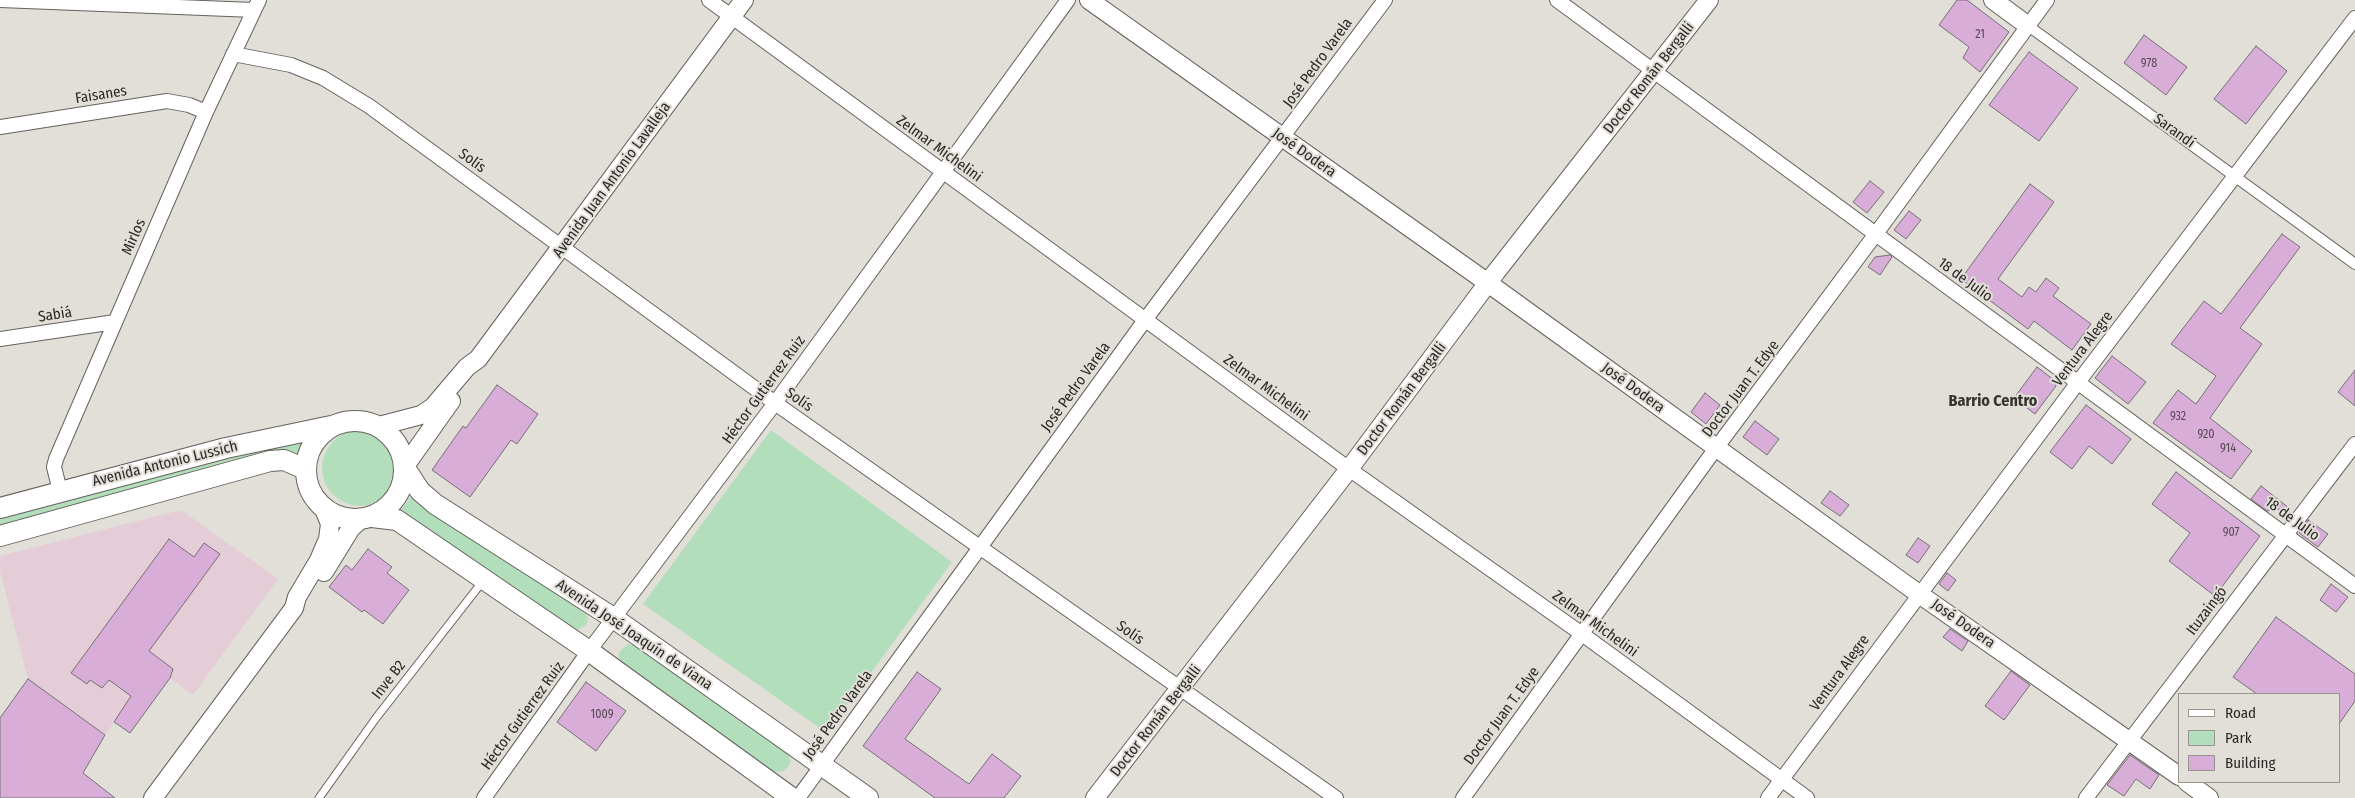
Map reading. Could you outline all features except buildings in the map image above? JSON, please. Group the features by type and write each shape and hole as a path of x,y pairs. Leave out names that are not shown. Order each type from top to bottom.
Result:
{"main road":[{"path":"367,518 392,503 400,492 405,467 399,446 392,436 379,426 364,421 347,421 331,426 318,437 309,452 306,469 307,484 314,498 324,509 336,516 348,519 397,520 589,651 792,798"},
{"name":"Avenida Antonio Lussich","path":"0,508 226,448 331,426"},
{"name":"Avenida Antonio Lussich","path":"0,536 270,461 284,460 306,469"},
{"name":"Avenida José Joaquín de Viana","path":"405,467 420,491 435,504 616,619 868,798"}],"street":[{"path":"0,0 256,5"},
{"name":"Zelmar Michelini","path":"709,0 1349,469 1582,634 1807,798"},
{"name":"Avenida Juan Antonio Lavalleja","path":"379,426 421,415 433,407 467,366 478,358 562,248 744,0"},
{"name":"Héctor Gutierrez Ruiz","path":"484,798 589,651 616,619 775,403 1068,0"},
{"name":"José Dodera","path":"1088,0 1488,283 1919,594 2178,775"},
{"name":"José Pedro Varela","path":"798,798 1145,320 1385,0"},
{"name":"18 de Julio","path":"1556,0 2355,586"},
{"name":"Doctor Román Bergalli","path":"1095,798 1182,688 1488,283 1709,0"},
{"name":"Sarandí","path":"1993,0 2236,175 2355,264"},
{"name":"Doctor Juan T. Edye","path":"1463,798 1716,448 2047,0"},
{"name":"Mirlos","path":"60,491 54,468 56,459 206,112 256,5"},
{"name":"Ventura Alegre","path":"1768,798 2078,381 2355,18"},
{"name":"Solís","path":"233,54 291,65 323,78 369,106 775,403 1336,798"},
{"name":"Faisanes","path":"0,127 167,101 189,105 206,112"},
{"name":"Sabiá","path":"0,339 115,322"},
{"name":"Avenida Juan Antonio Lavalleja","path":"405,467 426,435 473,372 478,358"},
{"name":"Ituzaingó","path":"2086,798 2355,444"},
{"path":"153,798 294,608 297,597 319,560 328,539 330,524 324,509"},
{"path":"294,608 302,604 330,564 351,528 367,518"},
{"path":"2188,783 2210,798"}],"lane":[{"name":"Inve B2","path":"319,798 376,718 483,580"}],"shaded area":[{"path":"181,510 278,579 193,695 170,678 130,733 114,722 105,735 28,679 0,571 0,556"}],"green space":[{"path":"368,430 381,436 392,447 398,460 396,483 381,500 368,506 352,506 339,500 324,483 322,460 328,447 345,432"},
{"path":"771,430 952,562 827,733 643,604"},
{"path":"305,443 301,456 289,453 0,529 0,517 251,451"},
{"path":"413,494 585,609 588,620 586,625 576,631 400,511"},
{"path":"628,644 637,646 787,752 791,762 788,767 784,771 772,772 619,661 619,652"}],"district":[{"name":"Barrio Centro","path":"1993,402"}]}
